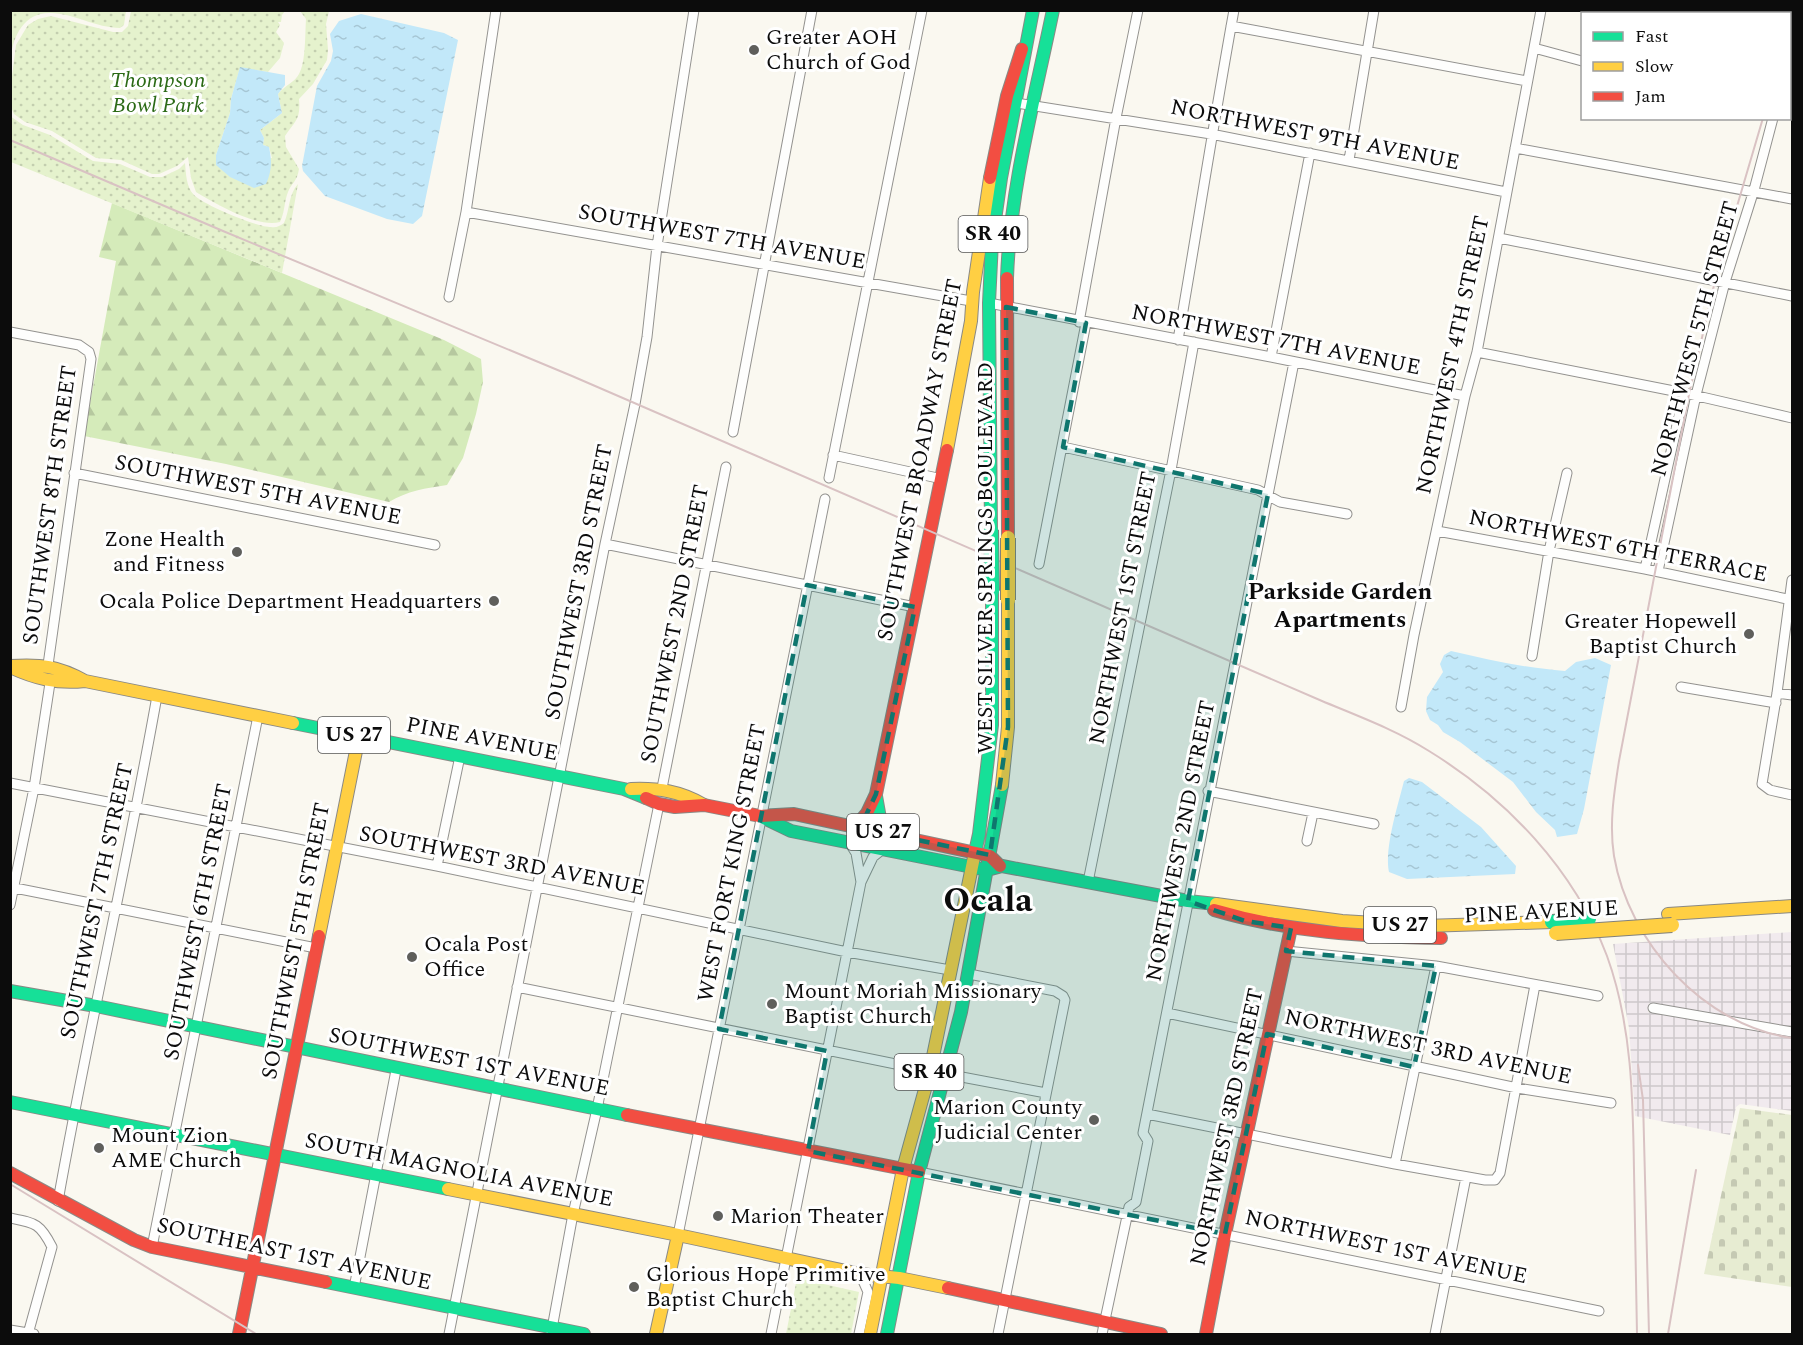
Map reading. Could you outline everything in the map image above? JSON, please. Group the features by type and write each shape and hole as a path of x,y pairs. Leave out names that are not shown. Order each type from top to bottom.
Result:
{"main road":[{"name":"WEST SILVER SPRINGS BOULEVARD","path":"882,1276 903,1169 930,1071 941,1020 984,799 991,736 989,303 996,213 1033,10"},
{"name":"WEST SILVER SPRINGS BOULEVARD","path":"990,856 1004,776 1008,727 1006,307 1008,253 1013,211 1053,11"},
{"name":"SOUTHWEST BROADWAY STREET","path":"855,826 867,813 876,794 942,479 972,321 971,301 986,200 1004,104 1013,70 1029,29"},
{"name":"PINE AVENUE","path":"10,666 39,663 61,668 84,681 624,789 659,804 675,807 704,805 760,816 794,814 990,856"},
{"name":"PINE AVENUE","path":"10,666 36,680 57,684 84,681"},
{"name":"SOUTHWEST 5TH STREET","path":"239,1335 359,736"},
{"name":"PINE AVENUE","path":"624,789 662,788 682,792 704,805"},
{"name":"SOUTHWEST BROADWAY STREET","path":"876,794 881,824 889,833"},
{"name":"PINE AVENUE","path":"760,816 790,831 972,867 994,868 1088,882 1188,901 1248,906 1342,921 1554,928"},
{"path":"990,856 994,868"},
{"name":"SR 40","path":"887,1335 919,1172 946,1074 994,868"},
{"name":"PINE AVENUE","path":"1188,901 1245,921 1291,928 1386,937 1467,938 1792,906"},
{"name":"PINE AVENUE","path":"1670,919 1792,916"},
{"name":"NORTHWEST 3RD STREET","path":"1206,1335 1225,1234 1291,928"},
{"name":"SOUTHWEST 1ST AVENUE","path":"10,991 96,1006 396,1070 919,1172"},
{"path":"941,1020 944,1035 940,1060 946,1074"},
{"path":"930,1071 938,1084 932,1123"},
{"name":"SOUTH MAGNOLIA AVENUE","path":"10,1102 476,1194 860,1274 899,1278 1005,1302 1103,1328 1161,1335"},
{"name":"SOUTHEAST 1ST AVENUE","path":"10,1173 58,1201 152,1247 552,1331 584,1335"},
{"path":"656,1335 678,1235"},
{"name":"SR 40","path":"870,1335 882,1276"}],"street":[{"path":"449,297 466,212 496,10"},
{"name":"SOUTHWEST 3RD STREET","path":"449,1335 639,382 647,337 657,246 694,10"},
{"path":"734,432 812,10"},
{"path":"829,478 922,10"},
{"path":"1039,564 1063,447 1116,118 1138,10"},
{"path":"1178,340 1211,134 1234,10"},
{"path":"1348,160 1374,10"},
{"name":"NORTHWEST 4TH STREET","path":"1401,707 1465,396 1477,352 1541,10"},
{"path":"1231,26 1527,81"},
{"path":"1534,48 1581,61"},
{"name":"NORTHWEST 9TH AVENUE","path":"1016,103 1211,134 1506,192"},
{"name":"NORTHWEST 5TH STREET","path":"1658,571 1696,395 1725,282 1754,190 1772,120"},
{"path":"1515,148 1792,198"},
{"path":"1270,357 1310,153"},
{"name":"SOUTHWEST 7TH AVENUE","path":"466,212 971,301"},
{"path":"1499,238 1792,296"},
{"path":"989,303 1083,322"},
{"name":"NORTHWEST 7TH AVENUE","path":"1083,322 1465,396"},
{"name":"SOUTHWEST 8TH STREET","path":"10,332 79,345 89,351 91,359 48,665"},
{"name":"NORTHWEST 1ST STREET","path":"1088,882 1171,470 1194,342"},
{"path":"1477,352 1696,395 1792,418"},
{"name":"NORTHWEST 2ND STREET","path":"1103,1328 1127,1214 1129,1207 1136,1202 1148,1141 1143,1133 1208,791 1243,631 1294,362"},
{"name":"NORTHWEST 5TH STREET","path":"1645,569 1684,393"},
{"path":"1063,447 1258,490 1280,502 1347,514"},
{"path":"832,455 942,479"},
{"name":"SOUTHWEST 2ND STREET","path":"662,788 726,467"},
{"name":"SOUTHWEST 5TH AVENUE","path":"74,473 435,546"},
{"path":"1532,656 1550,550 1568,473"},
{"name":"WEST FORT KING STREET","path":"678,1235 825,499"},
{"name":"NORTHWEST 6TH TERRACE","path":"1437,531 1550,550 1791,599"},
{"path":"605,544 915,607"},
{"path":"1792,579 1776,703 1762,784 1770,790 1792,795"},
{"path":"10,905 34,788 50,682"},
{"path":"1681,687 1776,703"},
{"path":"1777,693 1792,696"},
{"name":"SOUTHWEST 7TH STREET","path":"58,1201 137,808 157,696"},
{"name":"SOUTHWEST 6TH STREET","path":"152,1247 258,716"},
{"path":"437,866 460,756"},
{"name":"SOUTHWEST 3RD AVENUE","path":"10,783 437,866 847,952 950,970"},
{"path":"1208,791 1374,824"},
{"path":"552,1331 573,1214 597,1109 659,804"},
{"path":"1307,841 1313,813"},
{"path":"849,842 856,853 861,882"},
{"path":"771,1335 861,882 873,857 883,849"},
{"path":"12,887 316,948"},
{"path":"1286,951 1437,966 1598,996"},
{"path":"1395,1164 1437,966"},
{"path":"969,974 1055,991 1065,1000 998,1335"},
{"path":"1147,1114 1395,1164 1495,1180 1500,1173 1535,986"},
{"path":"517,987 930,1071"},
{"path":"1653,1008 1792,1032"},
{"name":"NORTHWEST 3RD AVENUE","path":"1167,1013 1516,1088 1611,1103"},
{"path":"354,1288 396,1070"},
{"path":"946,1074 1046,1094"},
{"name":"NORTHWEST 1ST AVENUE","path":"919,1172 1599,1311"},
{"path":"1435,1335 1466,1177"},
{"path":"10,1218 31,1222 43,1230 52,1247 30,1334 10,1330"},
{"path":"859,1335 868,1292 860,1274"}],"highlighted area":[{"path":"1006,307 1086,323 1063,447 1268,494 1188,901 1245,921 1291,928 1286,951 1436,966 1414,1067 1267,1034 1225,1234 808,1151 827,1051 719,1029 807,585 915,607 876,794 860,828 990,855 1008,727"}],"shaded area":[{"path":"1792,932 1792,1027 1649,1003 1648,1012 1792,1036 1792,1111 1740,1104 1736,1107 1730,1135 1635,1116 1629,1028 1613,944"}],"green space":[{"path":"11,10 126,11 124,25 120,28 102,26 67,15 51,13 34,16 22,26 18,33 11,57"},
{"name":"Thompson Bowl Park","path":"131,11 285,11 281,22 278,22 280,25 276,32 284,43 280,58 268,72 240,68 231,99 230,113 216,155 272,158 269,147 263,145 264,138 260,130 282,113 278,94 295,79 301,69 306,19 300,11 329,11 326,24 327,60 313,84 299,99 298,116 285,136 286,147 299,169 288,192 280,222 260,222 225,208 196,192 188,157 177,166 159,174 152,174 121,160 96,158 52,131 25,122 14,114 11,107 11,84 16,45 28,25 38,19 51,16 113,32 122,32 128,26"},
{"path":"10,116 23,125 50,135 93,161 120,164 150,177 162,177 179,169 185,163 188,184 194,195 219,210 264,226 275,227 284,223 292,193 298,184 282,273 11,162"},
{"path":"112,203 444,340 481,359 483,382 476,414 463,458 447,485 410,493 389,502 226,464 84,436 116,261 99,257"},
{"path":"1740,1108 1792,1115 1792,1287 1704,1274"},
{"path":"797,1278 859,1292 851,1334 786,1334"}],"water":[{"path":"361,14 444,33 458,40 422,216 413,224 387,219 325,196 303,171 317,86 331,61 333,51 330,34 339,21"},
{"path":"240,67 285,75 285,85 278,94 282,113 260,130 264,138 263,145 269,147 271,161 269,175 266,184 254,188 230,177 216,165 216,155 230,113 231,99"},
{"path":"1451,651 1536,668 1565,671 1576,662 1595,658 1611,665 1584,809 1577,834 1557,837 1555,830 1536,812 1513,782 1443,732 1430,720 1426,711 1427,697 1443,672 1440,664 1444,655"},
{"path":"1409,778 1422,782 1481,827 1516,866 1515,874 1407,879 1389,872 1388,851 1392,827 1404,781"}],"railway":[{"path":"1762,120 1715,281 1689,394 1619,761 1612,832 1614,856 1622,888 1653,948 1675,975 1701,998 1729,1016 1759,1030 1792,1038"},
{"path":"10,140 572,376 1377,724 1416,743 1458,770 1511,814 1557,866 1593,924 1607,956 1622,1009 1630,1062 1634,1144 1637,1334"},
{"path":"1638,1065 1643,1100 1649,1334"},
{"path":"1668,1334 1696,1170"},
{"path":"10,1184 256,1334"}],"traffic: fast":[{"path":"991,530 989,303 992,241 1001,178 1033,10"},
{"path":"1007,278 1018,177 1053,10"},
{"path":"991,530 992,591"},
{"path":"974,857 979,834 992,725 992,591"},
{"path":"293,723 624,789 646,798"},
{"path":"887,1334 919,1172 961,1012 1002,785"},
{"path":"876,796 881,824 889,833"},
{"path":"764,818 791,831 987,870 1002,866 1188,901 1216,904"},
{"path":"1552,922 1589,919"},
{"path":"10,991 96,1006 627,1115"},
{"path":"10,1102 448,1189"},
{"path":"326,1282 584,1334"}],"traffic: slow":[{"path":"947,450 971,321 973,292 990,178"},
{"path":"1008,538 1008,600"},
{"path":"1002,785 1008,727 1008,600"},
{"path":"10,666 49,667 85,681"},
{"path":"10,667 47,680 85,681 293,723"},
{"path":"319,936 359,736"},
{"path":"631,789 669,791 704,805"},
{"path":"870,1334 903,1169 930,1071 974,857"},
{"path":"1216,904 1342,921 1424,926 1552,922"},
{"path":"1668,914 1792,906"},
{"path":"1556,933 1672,925"},
{"path":"448,1189 860,1274 899,1278 948,1288"},
{"path":"656,1334 678,1235"}],"traffic: jam":[{"path":"990,178 1007,96 1022,49"},
{"path":"1007,278 1008,538"},
{"path":"855,827 867,813 876,794 947,450"},
{"path":"646,798 659,804 675,807 704,805 760,816 794,814 990,856 1000,866"},
{"path":"1214,910 1270,924 1327,932 1441,938"},
{"path":"1206,1334 1225,1234 1291,928"},
{"path":"239,1334 319,936"},
{"path":"627,1115 919,1172"},
{"path":"10,1173 134,1240 152,1247 326,1282"},
{"path":"948,1288 1161,1334"}],"place":[{"name":"Greater AOH Church of God","path":"754,50"},
{"name":"Zone Health and Fitness","path":"237,552"},
{"name":"Ocala Police Department Headquarters","path":"494,601"},
{"name":"Greater Hopewell Baptist Church","path":"1749,634"},
{"name":"Ocala Post Office","path":"412,957"},
{"name":"Mount Moriah Missionary Baptist Church","path":"772,1004"},
{"name":"Marion County Judicial Center","path":"1094,1120"},
{"name":"Mount Zion AME Church","path":"99,1148"},
{"name":"Marion Theater","path":"718,1216"},
{"name":"Glorious Hope Primitive Baptist Church","path":"634,1287"}],"district":[{"name":"Parkside Garden Apartments","path":"1340,606"},
{"name":"Ocala","path":"988,901"}]}
